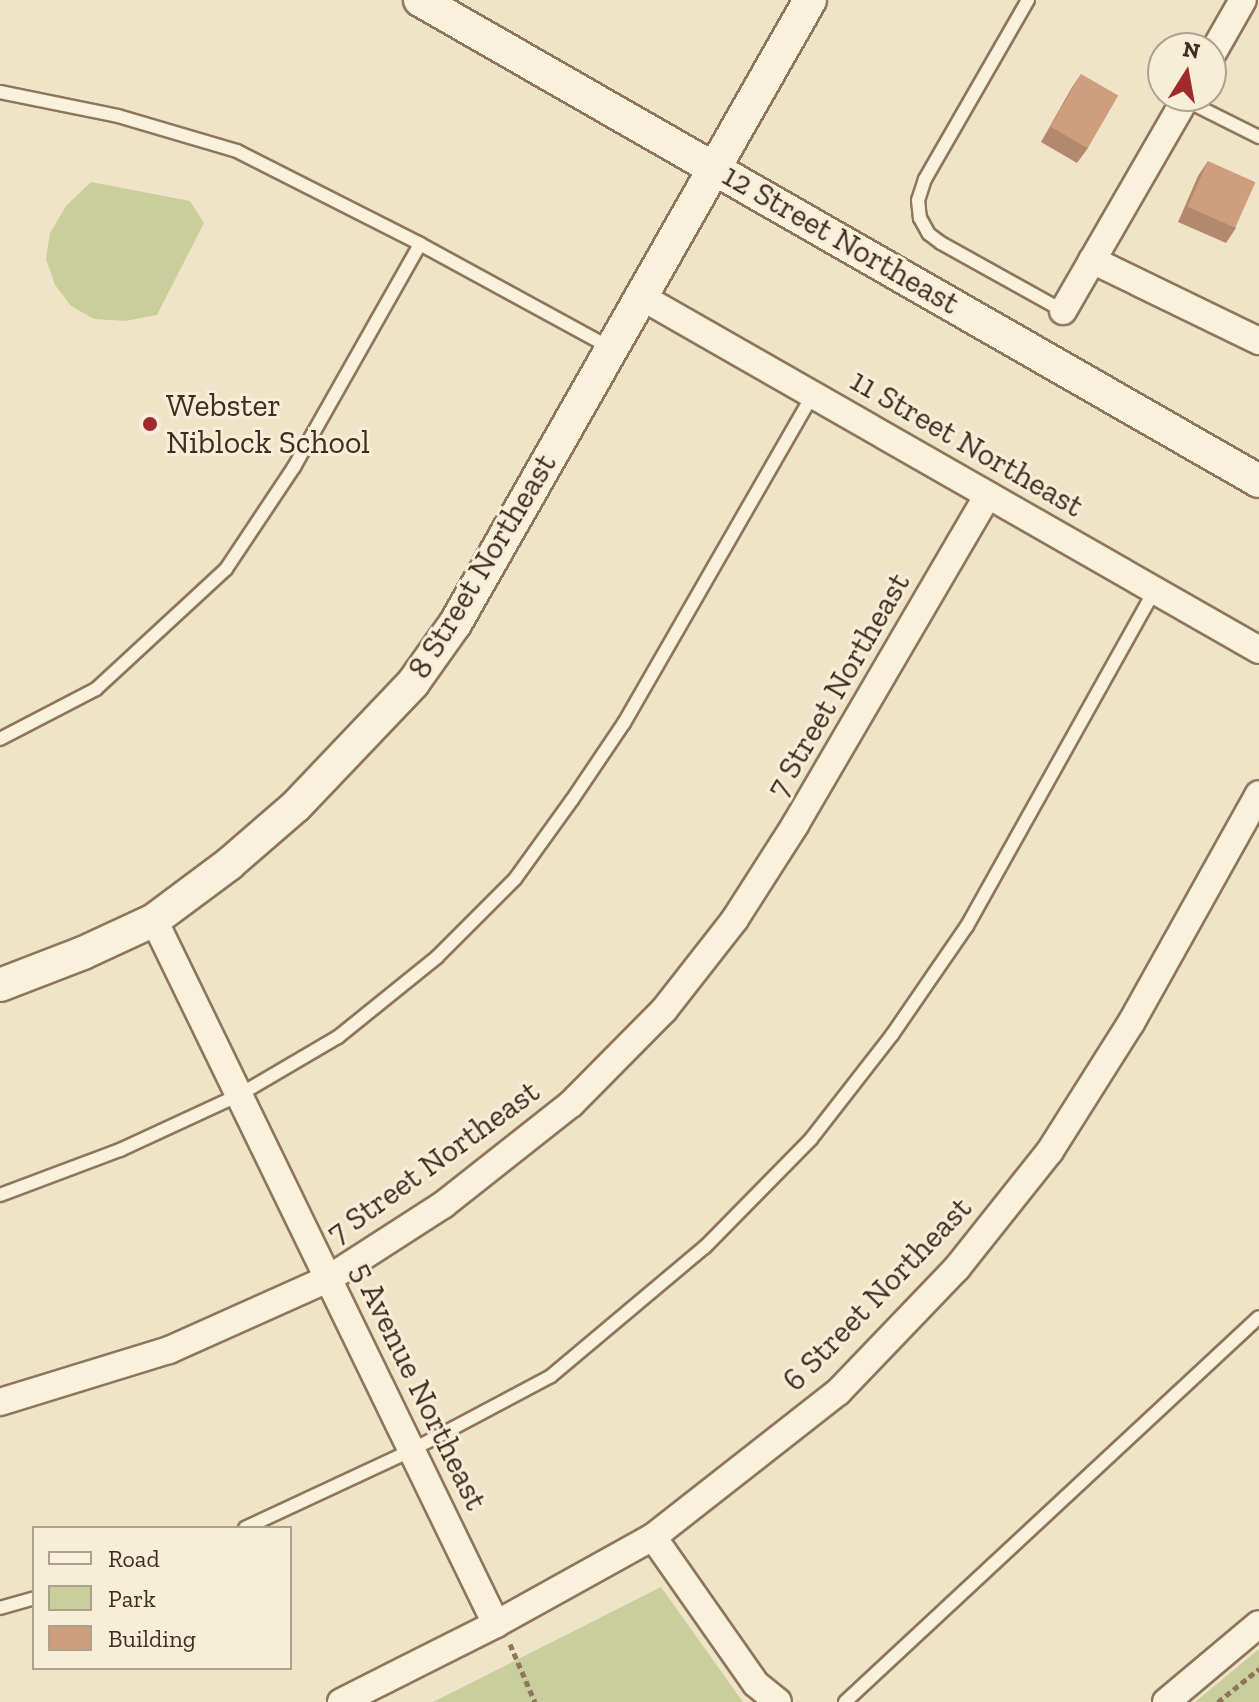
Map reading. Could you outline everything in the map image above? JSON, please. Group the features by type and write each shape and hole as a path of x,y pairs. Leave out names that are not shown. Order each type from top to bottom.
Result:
{"street":[{"name":"12 Street Northeast","path":"420,0 1259,481"},
{"name":"8 Street Northeast","path":"0,985 83,953 154,920 229,864 296,806 413,683 455,624 810,0"},
{"path":"1225,32 1243,0"},
{"path":"1063,311 1178,112"},
{"path":"1092,260 1259,341"},
{"name":"11 Street Northeast","path":"640,296 1259,650"},
{"name":"7 Street Northeast","path":"0,1402 169,1350 328,1279 443,1205 571,1104 664,1010 735,919 795,825 988,495"},
{"name":"6 Street Northeast","path":"341,1702 496,1624 653,1537 838,1392 957,1268 1050,1151 1131,1023 1259,794"},
{"name":"5 Avenue Northeast","path":"154,920 496,1624"},
{"path":"653,1537 756,1684 778,1702"},
{"path":"1166,1702 1259,1624"}],"lane":[{"path":"1028,0 925,179 919,209 929,234 941,243 1063,311"},
{"path":"0,92 118,116 237,151 420,244 611,348"},
{"path":"1212,112 1259,137"},
{"path":"0,739 96,689 226,569 294,467 420,244"},
{"path":"0,1195 120,1150 239,1095 338,1037 437,957 515,879 624,723 813,394"},
{"path":"249,1526 412,1450 551,1376 705,1247 811,1139 892,1035 967,926 1155,590"},
{"path":"845,1702 1259,1317"},
{"path":"0,1608 32,1599"}],"path":[{"path":"496,1624 510,1642 535,1702"},
{"path":"1218,1702 1259,1669"}],"green space":[{"path":"91,182 190,201 204,223 157,315 125,321 94,319 71,306 55,285 46,259 50,233 66,206"},
{"path":"661,1587 743,1702 433,1702"},
{"path":"1259,1649 1259,1702 1195,1702"}],"building":[{"path":"1081,74 1118,96 1088,148 1050,127"},
{"path":"1208,161 1256,182 1235,228 1188,207"}],"place":[{"name":"Webster Niblock School","path":"150,424"}]}
